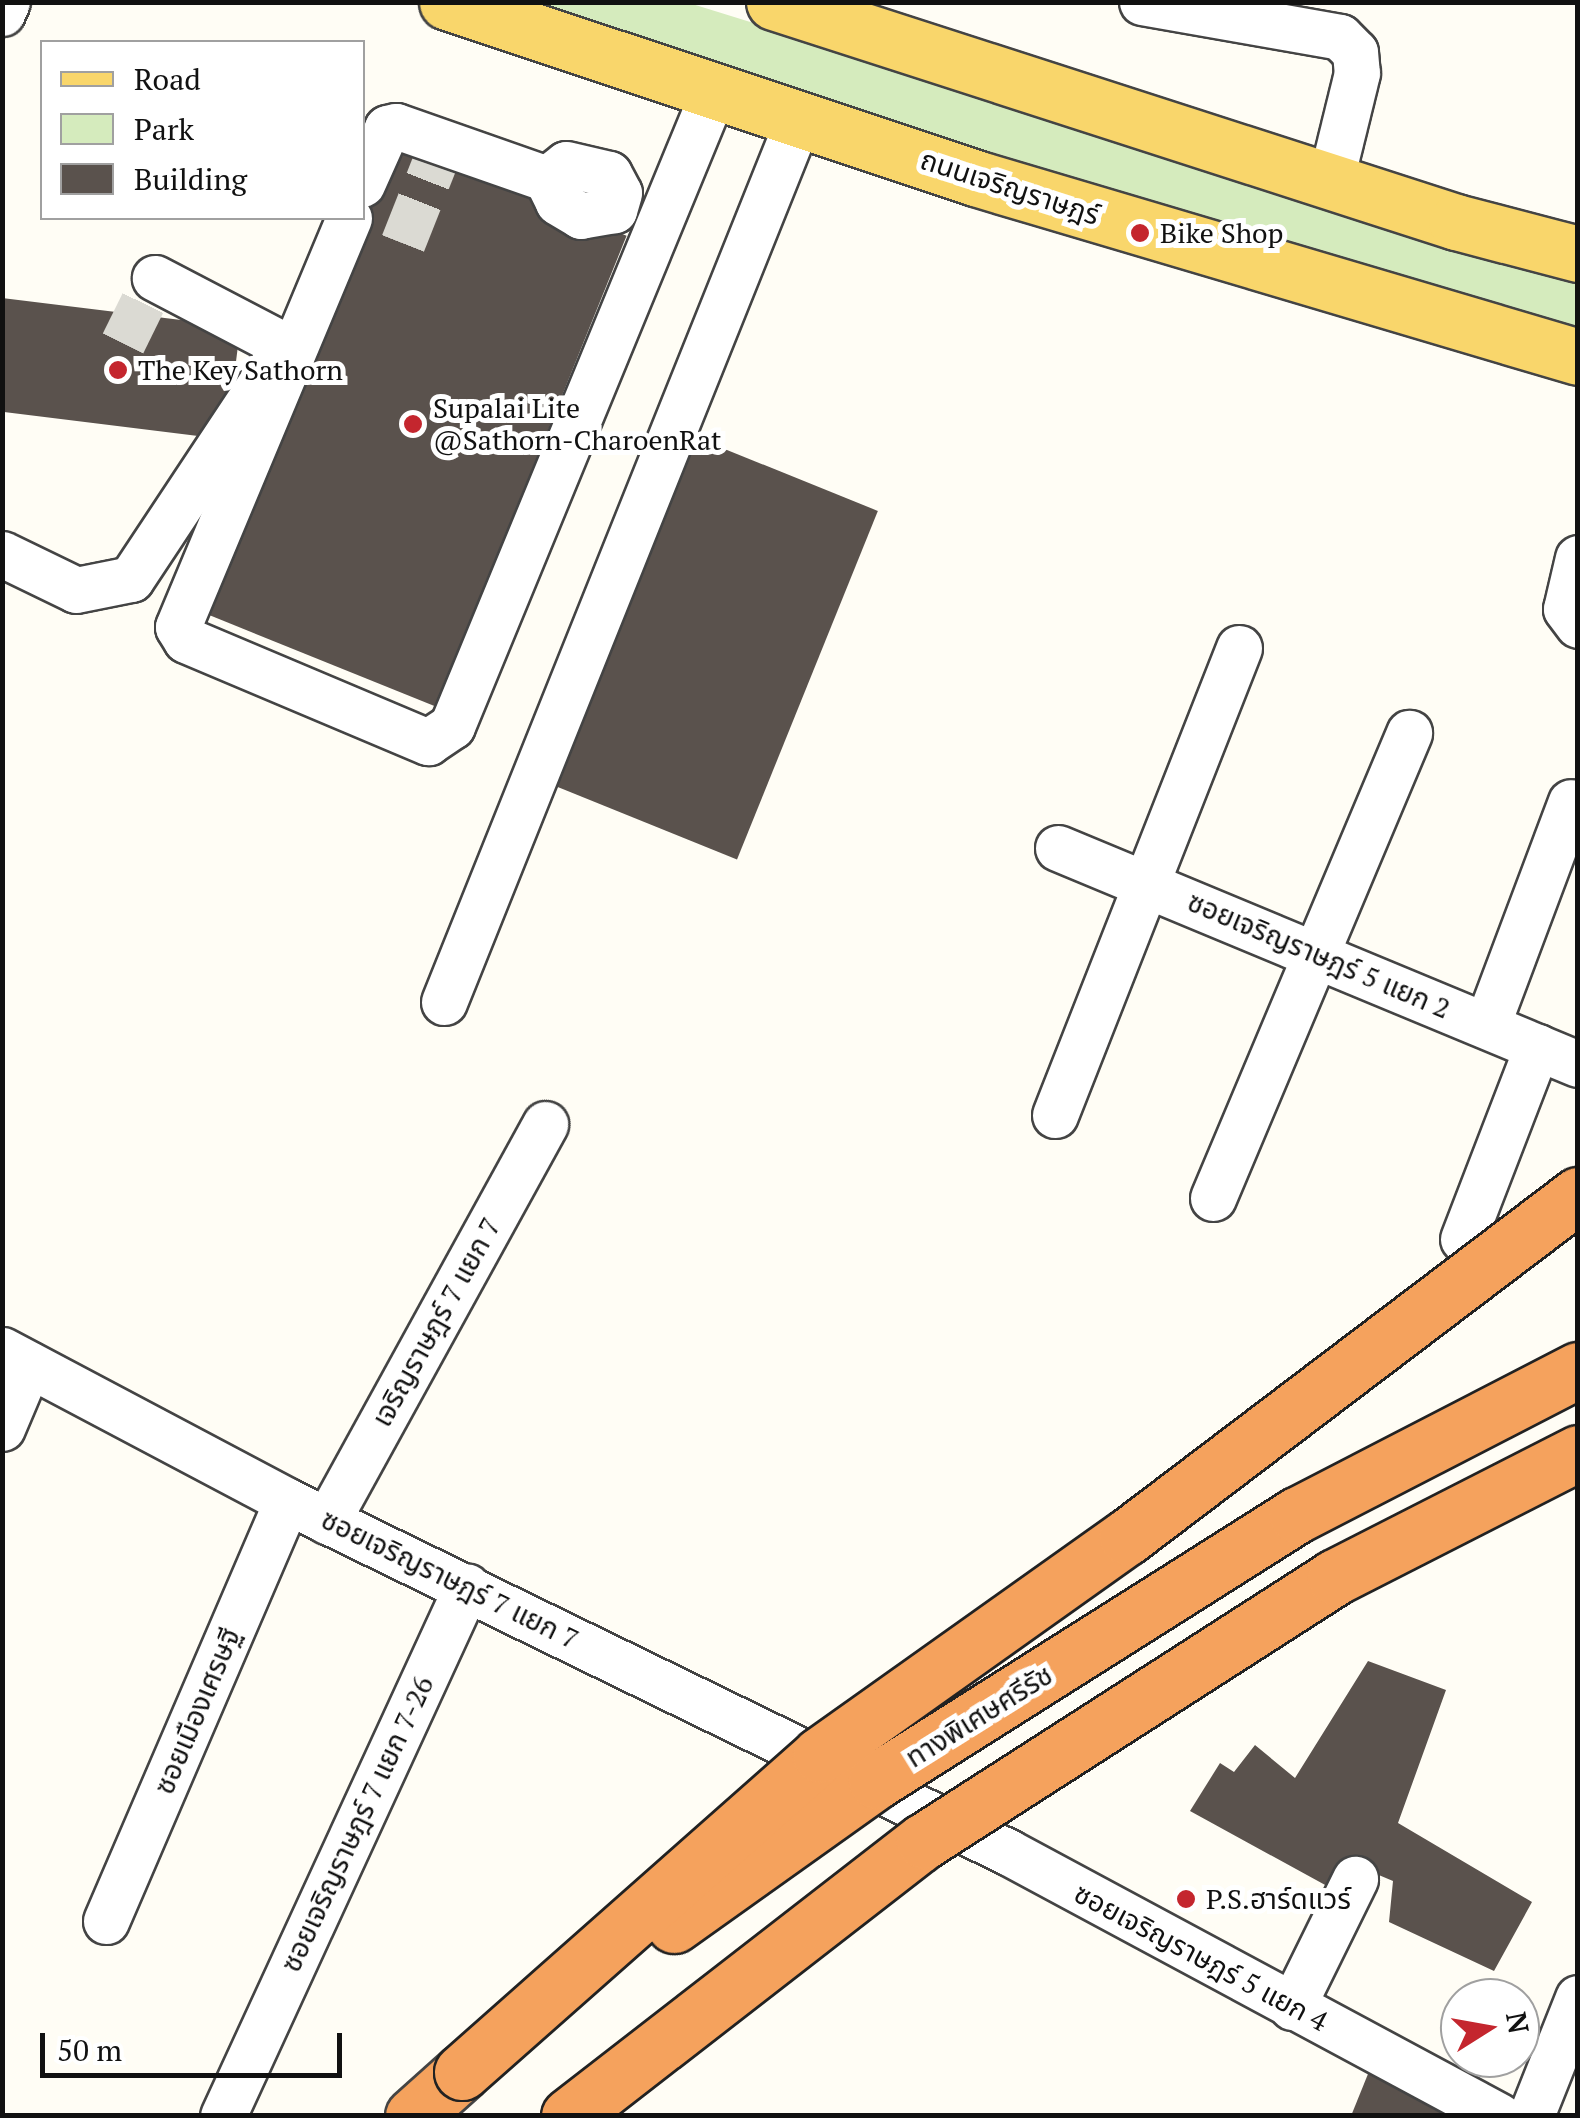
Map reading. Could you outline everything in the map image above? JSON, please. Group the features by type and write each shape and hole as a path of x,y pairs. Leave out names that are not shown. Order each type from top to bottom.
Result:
{"highway":[{"path":"462,2072 820,1755 1127,1537 1578,1195"},
{"name":"ทางพิเศษศรีรัช","path":"413,2116 462,2072 876,1782 1297,1514 1578,1370"},
{"path":"569,2116 924,1841 1335,1577 1578,1453"}],"main road":[{"name":"ถนนเจริญราษฎร์","path":"447,2 799,118 1578,357"},
{"path":"774,2 1578,254"}],"street":[{"path":"2,14 7,2"},
{"path":"1142,2 1340,37 1355,52 1357,73 1331,179"},
{"path":"347,220 178,627 186,640 428,742 452,726 664,225 715,88"},
{"path":"444,1002 799,118"},
{"path":"365,177 387,128 396,126 547,179 566,164 589,164 609,174 618,204 664,225"},
{"path":"2,554 76,590 130,579 285,346 156,278"},
{"path":"1578,558 1566,608 1578,625"},
{"path":"1056,1115 1239,648"},
{"path":"1213,1198 1312,950 1409,733"},
{"path":"1487,1026 1571,802"},
{"name":"ซอยเจริญราษฎร์ 5 แยก 2","path":"1058,848 1312,950 1557,1056"},
{"path":"1463,1239 1557,1056"},
{"name":"เจริญราษฎร์ 7 แยก 7","path":"327,1521 546,1124"},
{"path":"2,1428 16,1357"},
{"name":"ซอยเจริญราษฎร์ 7 แยก 7","path":"16,1357 287,1501 902,1800"},
{"name":"ซอยเมืองเศรษฐี","path":"106,1921 287,1501"},
{"name":"ซอยเจริญราษฎร์ 7 แยก 7-26","path":"223,2116 466,1586"},
{"name":"ซอยเจริญราษฎร์ 5 แยก 4","path":"902,1800 1481,2111"},
{"path":"1292,2007 1355,1880"},
{"path":"1532,2116 1578,1998"}],"green space":[{"path":"526,3 689,3 1577,278 1577,334 1137,204"}],"building":[{"name":"Supalai Lite @Sathorn-CharoenRat","path":"392,141 627,236 436,707 202,612 360,220 365,220 365,208"},
{"name":"The Key Sathorn","path":"2,298 240,327 226,439 2,412"},
{"path":"685,433 878,511 737,860 544,782"},
{"path":"1368,1661 1446,1690 1398,1823 1532,1902 1494,1971 1389,1922 1393,1881 1374,1873 1358,1903 1190,1811 1220,1763 1234,1772 1255,1745 1295,1778"},
{"path":"1370,2069 1444,2111 1441,2116 1351,2116"}],"tunnel":[{"path":"403,243 443,142"},
{"path":"123,343 155,278"}],"place":[{"name":"Bike Shop","path":"1140,233"},
{"name":"The Key Sathorn","path":"118,370"},
{"name":"Supalai Lite @Sathorn-CharoenRat","path":"413,424"},
{"name":"P.S.ฮาร์ดแวร์","path":"1186,1899"}]}
